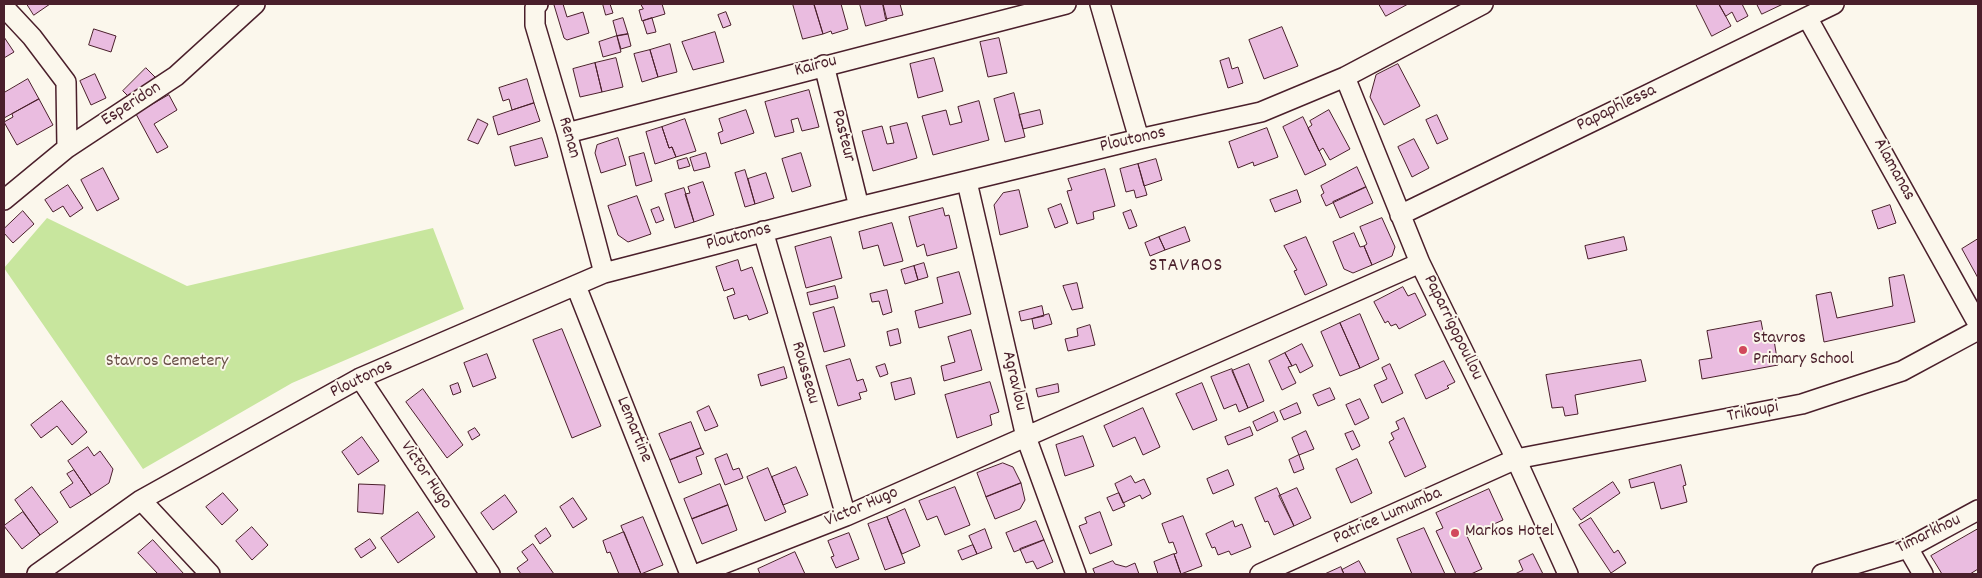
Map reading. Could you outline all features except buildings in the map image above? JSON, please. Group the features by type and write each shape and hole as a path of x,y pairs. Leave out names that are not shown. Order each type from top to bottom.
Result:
{"street":[{"name":"Esperidon","path":"4,200 67,148 176,76 255,4"},
{"name":"Renan","path":"538,4 535,7 535,25 567,133 604,273"},
{"name":"Kairou","path":"567,133 824,65 1066,4"},
{"path":"1100,4 1139,139"},
{"name":"Ploutonos","path":"37,574 142,500 360,378 604,273 859,207 1139,139 1261,112 1345,77 1483,4"},
{"name":"Papaphlessa","path":"1400,214 1831,4"},
{"path":"4,7 32,37 66,82 67,148"},
{"name":"Alamanas","path":"1807,17 1978,324"},
{"name":"Pasteur","path":"824,65 859,207"},
{"name":"Paparrigopoullou","path":"1345,77 1420,263 1516,459 1568,574"},
{"name":"Agravlou","path":"967,182 1026,437 1076,574"},
{"name":"Rousseau","path":"763,231 846,516"},
{"name":"Victor Hugo","path":"697,574 846,516 1420,263"},
{"name":"Lemartine","path":"576,286 690,574"},
{"name":"Trikoupi","path":"1516,459 1802,404 1902,371 1978,330"},
{"name":"Victor Hugo","path":"360,378 490,574"},
{"name":"Patrice Lumumba","path":"1260,574 1516,459"},
{"path":"142,500 210,574"},
{"name":"Timarkhou","path":"1822,574 1908,548 1978,510"},
{"path":"1908,548 1923,574"}],"green space":[{"name":"Stavros Cemetery","path":"47,218 187,286 433,228 464,309 292,383 143,469 4,268"}],"place":[{"name":"Stavros Primary School","path":"1743,350"},
{"name":"Markos Hotel","path":"1455,533"}],"district":[{"name":"STAVROS","path":"1186,267"}]}
